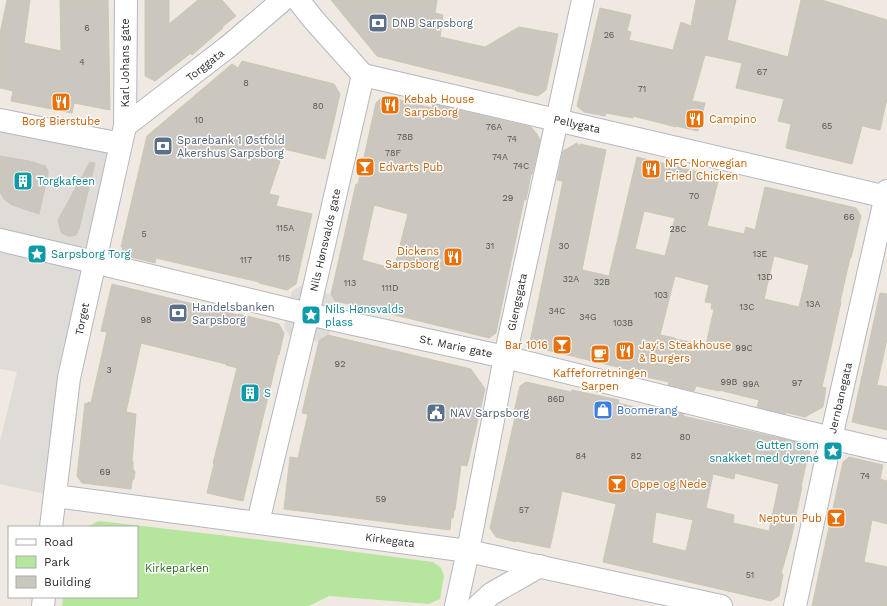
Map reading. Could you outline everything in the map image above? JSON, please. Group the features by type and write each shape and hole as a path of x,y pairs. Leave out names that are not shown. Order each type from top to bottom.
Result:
{"street":[{"name":"Karl Johans gate","path":"123,135 126,0"},
{"name":"Torggata","path":"123,135 283,0"},
{"path":"298,0 363,75"},
{"name":"Glengsgata","path":"456,606 505,357 583,0"},
{"name":"Pellygata","path":"363,75 887,195"},
{"name":"Nils Hønsvalds gate","path":"258,522 363,75"},
{"path":"0,120 123,135"},
{"name":"Torget","path":"51,526 69,378 123,135"},
{"name":"Jernbanegata","path":"795,606 840,397 887,195"},
{"name":"St. Marie gate","path":"0,240 308,314 505,357 887,451"},
{"name":"Kirkegata","path":"55,496 468,551 721,606"},
{"path":"478,606 491,594 540,566"}],"green space":[{"name":"Kirkeparken","path":"99,521 433,562 441,568 444,576 440,599 429,604 329,596 309,606 62,606 63,598 138,598 138,526 90,526"}],"shaded area":[{"path":"0,120 121,144 55,496 0,484 0,442 17,372 0,369"},
{"name":"Nils Hønsvalds plass","path":"301,286 333,295 338,302 328,337 321,342 289,335 284,327 292,291"}],"building":[{"path":"7,0 30,0 24,43 61,51 60,0 108,0 110,110 74,103 72,113 11,101 13,91 0,88 0,34"},
{"path":"145,0 169,0 169,24 198,0 222,0 236,16 192,55 191,53 155,81 145,76"},
{"path":"331,0 437,0 435,13 443,15 440,37 485,47 519,27 558,34 546,90 538,96 377,56"},
{"path":"696,0 736,0 727,40 788,57 801,0 822,0 887,20 887,98 880,130 862,126 852,164 786,148 791,124 778,121 784,99 736,88 742,63 705,55 692,101 705,103 698,131 633,116 633,118 606,113 605,116 584,112 577,106 600,8 631,15 627,31 631,32 629,40 673,50 681,22 691,26"},
{"path":"242,61 334,84 340,94 325,159 284,149 269,194 279,196 276,206 312,214 296,284 287,290 156,258 155,263 127,256 128,251 122,250 123,247 121,247 147,136 232,64 238,68"},
{"path":"380,99 397,99 432,108 433,104 531,127 540,140 526,200 524,200 496,333 489,338 335,301 331,294 376,103","holes":["374,205 408,214 394,269 362,260"]},
{"path":"577,143 580,147 580,144 606,150 582,270 609,276 637,157 719,177 707,226 744,234 746,227 755,230 765,187 856,208 861,216 850,258 822,387 826,388 823,407 805,417 784,412 786,414 757,407 759,400 696,386 694,391 668,385 669,382 646,377 647,374 534,347 530,342 563,181 557,180 563,151","holes":["644,211 675,218 665,256 635,249","774,256 809,265 799,307 764,299","675,276 709,285 705,302 712,303 711,309 714,309 706,345 660,335"]},
{"name":"Torgkafeen","path":"0,156 29,161 45,166 48,174 39,214 12,205 4,199 0,192"},
{"path":"90,162 95,163 79,229 76,235 67,236 61,232 58,220"},
{"path":"112,284 279,324 284,333 243,501 207,493 237,368 141,343 126,412 136,414 132,461 135,472 131,489 82,483 77,476 85,403 91,403 107,332 101,331"},
{"path":"880,293 887,294 887,339 877,385 887,387 887,430 852,422"},
{"path":"328,335 471,369 485,389 467,466 461,465 455,510 453,518 451,518 450,530 284,509 290,457 298,458 308,414 302,413 319,341"},
{"path":"526,382 571,392 572,390 619,400 618,403 656,412 658,408 684,414 683,416 805,444 806,447 810,448 791,539 781,574 783,574 779,596 771,601 603,562 616,504 562,491 550,548 496,537 490,528 516,413 514,412 520,386","holes":["735,473 779,484 769,531 733,523 734,515 706,508 713,474 734,479","656,512 693,520 686,551 652,543"]},
{"path":"849,457 883,465 880,479 887,481 887,524 872,520 864,562 887,567 887,606 812,606 843,462"}],"place":[{"name":"DNB Sarpsborg","path":"378,23"},
{"name":"Borg Bierstube","path":"61,102"},
{"name":"Kebab House Sarpsborg","path":"390,105"},
{"name":"Campino","path":"695,119"},
{"name":"Sparebank 1 Østfold Akershus Sarpsborg","path":"163,146"},
{"name":"Edvarts Pub","path":"365,167"},
{"name":"NFC Norwegian Fried Chicken","path":"651,169"},
{"name":"Torgkafeen","path":"23,181"},
{"name":"Sarpsborg Torg","path":"37,254"},
{"name":"Dickens Sarpsborg","path":"453,257"},
{"name":"Handelsbanken Sarpsborg","path":"178,313"},
{"name":"Nils Hønsvalds plass","path":"311,315"},
{"name":"Bar 1016","path":"562,345"},
{"name":"Jay's Steakhouse & Burgers","path":"625,351"},
{"name":"Kaffeforretningen Sarpen","path":"600,354"},
{"name":"S","path":"250,393"},
{"name":"Boomerang","path":"603,410"},
{"name":"NAV Sarpsborg","path":"436,413"},
{"name":"Gutten som snakket med dyrene","path":"833,451"},
{"name":"Oppe og Nede","path":"617,484"},
{"name":"Neptun Pub","path":"836,518"}]}
